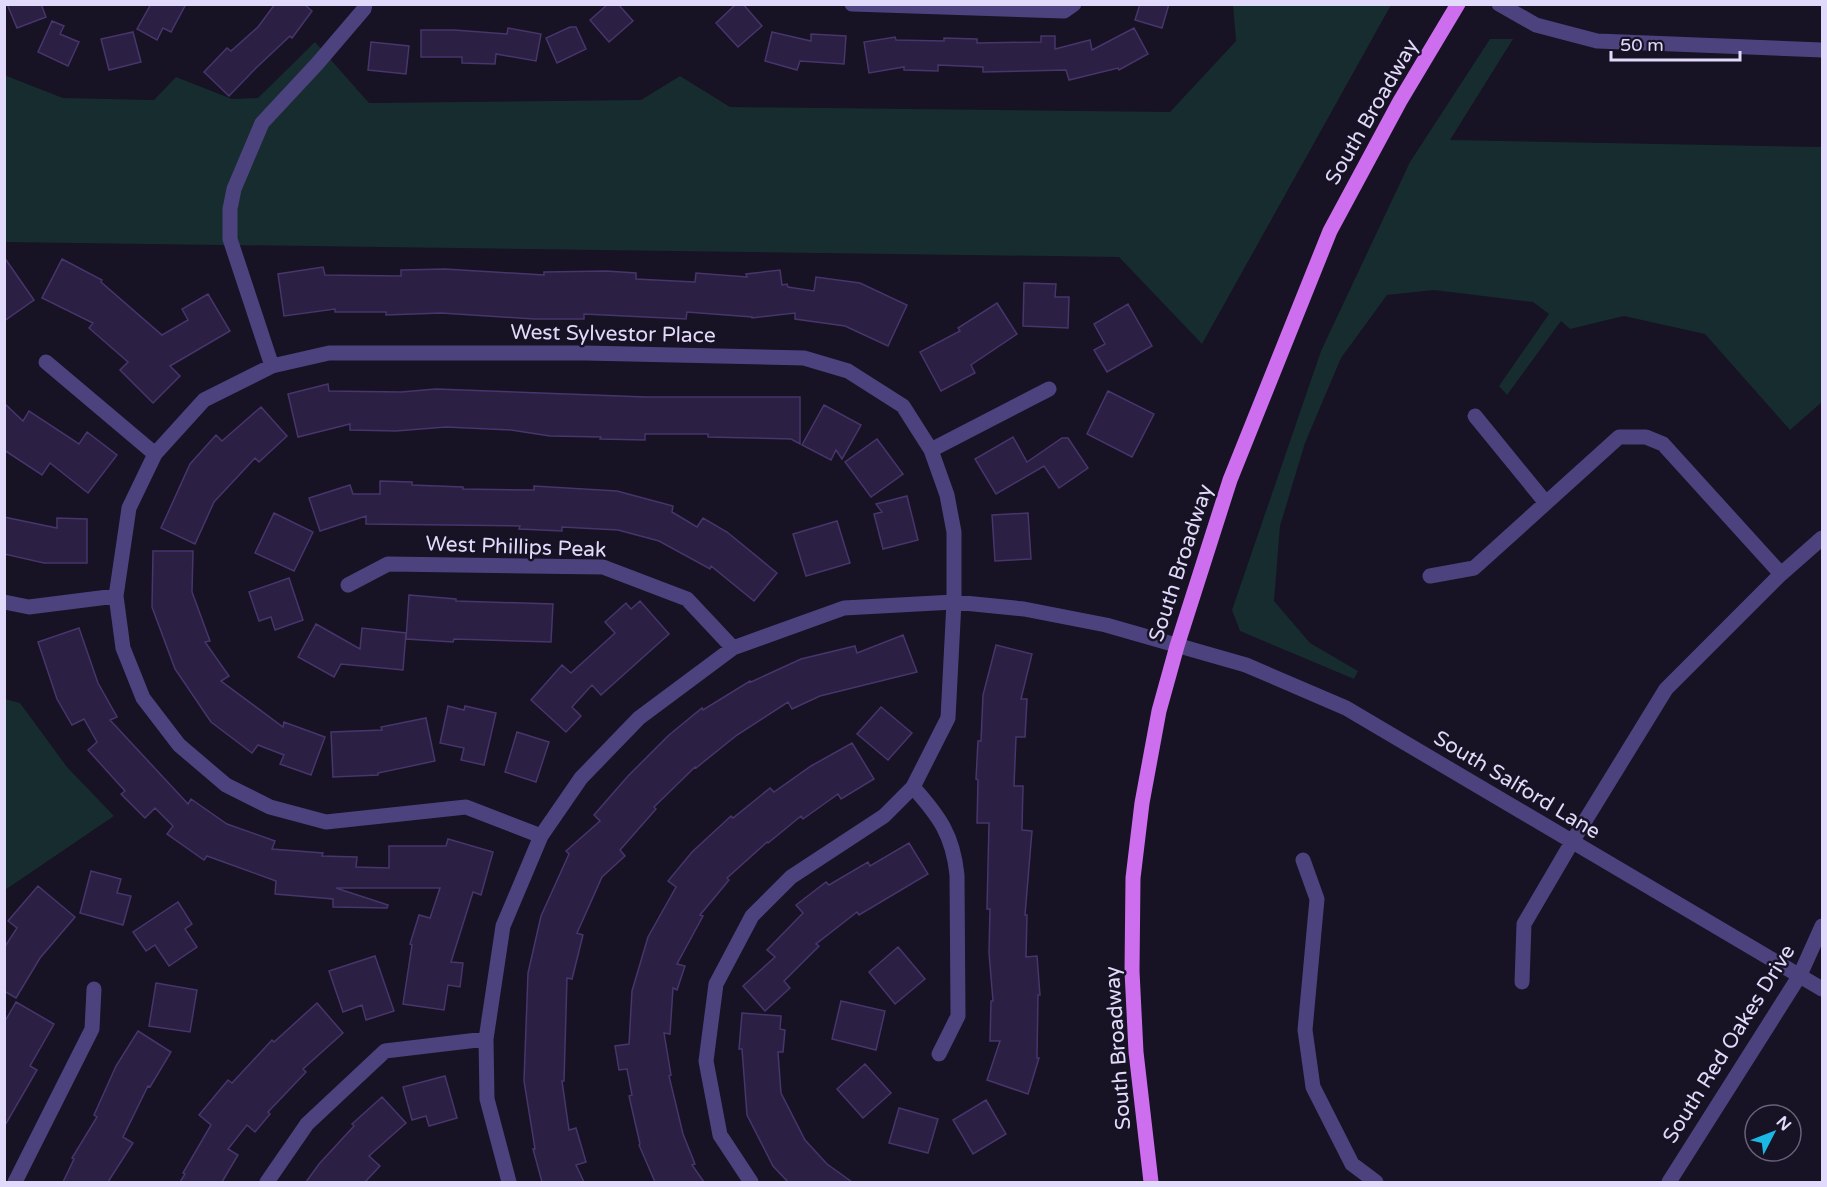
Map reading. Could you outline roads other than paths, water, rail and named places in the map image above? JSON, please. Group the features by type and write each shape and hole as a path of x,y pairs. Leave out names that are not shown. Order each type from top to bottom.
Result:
{"main road":[{"name":"South Broadway","path":"1150,1182 1135,1029 1132,970 1133,878 1142,803 1159,711 1177,646 1230,480 1330,231 1400,101 1458,4"}],"street":[{"path":"272,366 230,239 230,209 234,189 262,123 317,64 364,9 365,4"},
{"path":"852,4 1064,11 1074,4"},
{"path":"1499,4 1536,25 1597,41 1822,50"},
{"name":"West Sylvestor Place","path":"541,836 466,807 326,822 270,807 226,785 179,745 143,698 123,648 116,596 129,508 154,454 204,400 272,366 329,353 585,353 804,358 848,371 903,406 931,450 947,495 954,532 954,602 948,718 913,787 884,816 791,877 752,916 716,984 706,1061 720,1135 751,1182"},
{"path":"46,362 154,454"},
{"path":"931,450 1049,389"},
{"path":"1475,416 1546,503"},
{"path":"1430,576 1474,567 1619,437 1646,437 1663,444 1781,574"},
{"path":"1522,982 1524,924 1666,689 1781,574 1822,538"},
{"name":"West Phillips Peak","path":"348,585 388,564 603,567 687,599 733,648"},
{"path":"4,602 29,607 116,596"},
{"name":"South Salford Lane","path":"509,1182 488,1099 486,1039 503,926 541,836 581,778 639,718 733,648 844,608 954,602 1024,609 1106,625 1246,665 1346,708 1822,988"},
{"path":"913,787 937,814 955,853 958,1016 939,1054"},
{"path":"1304,860 1317,899 1305,1030 1313,1087 1352,1164 1376,1182"},
{"name":"South Red Oakes Drive","path":"1669,1182 1800,975 1822,926"},
{"path":"15,1182 92,1029 94,989"},
{"path":"267,1182 307,1125 385,1052 486,1039"}]}
